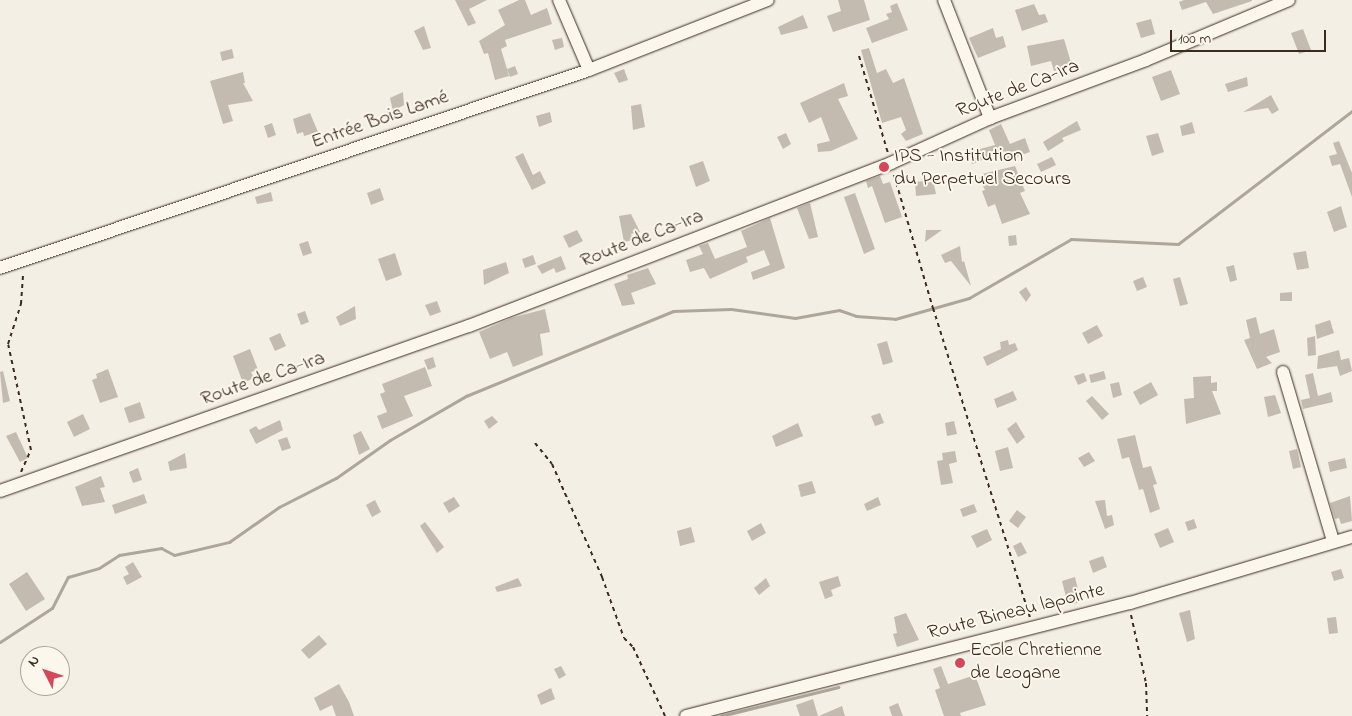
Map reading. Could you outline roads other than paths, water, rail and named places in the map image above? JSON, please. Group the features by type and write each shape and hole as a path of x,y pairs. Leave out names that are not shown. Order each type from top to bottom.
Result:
{"street":[{"path":"559,0 590,70"},
{"name":"Entrée Bois Lamé","path":"0,268 590,70 768,0"},
{"path":"944,0 990,118"},
{"name":"Route de Ca-Ira","path":"0,491 469,326 891,163 990,118 1146,60 1289,0"},
{"path":"1282,372 1333,541"},
{"name":"Route Bineau lapointe","path":"686,716 1033,626 1130,604 1333,541 1352,537"}],"waterway":[{"path":"0,642 52,608 68,577 99,568 119,555 161,548 174,555 229,542 279,507 336,478 390,440 466,396 673,311 731,309 795,318 839,310 856,316 895,319 969,298 1071,239 1178,244 1352,111"},
{"path":"721,716 838,687"}],"place":[{"name":"IPS - Institution du Perpetuel Secours","path":"884,167"},
{"name":"Ecole Chretienne de Leogane","path":"960,663"}]}
